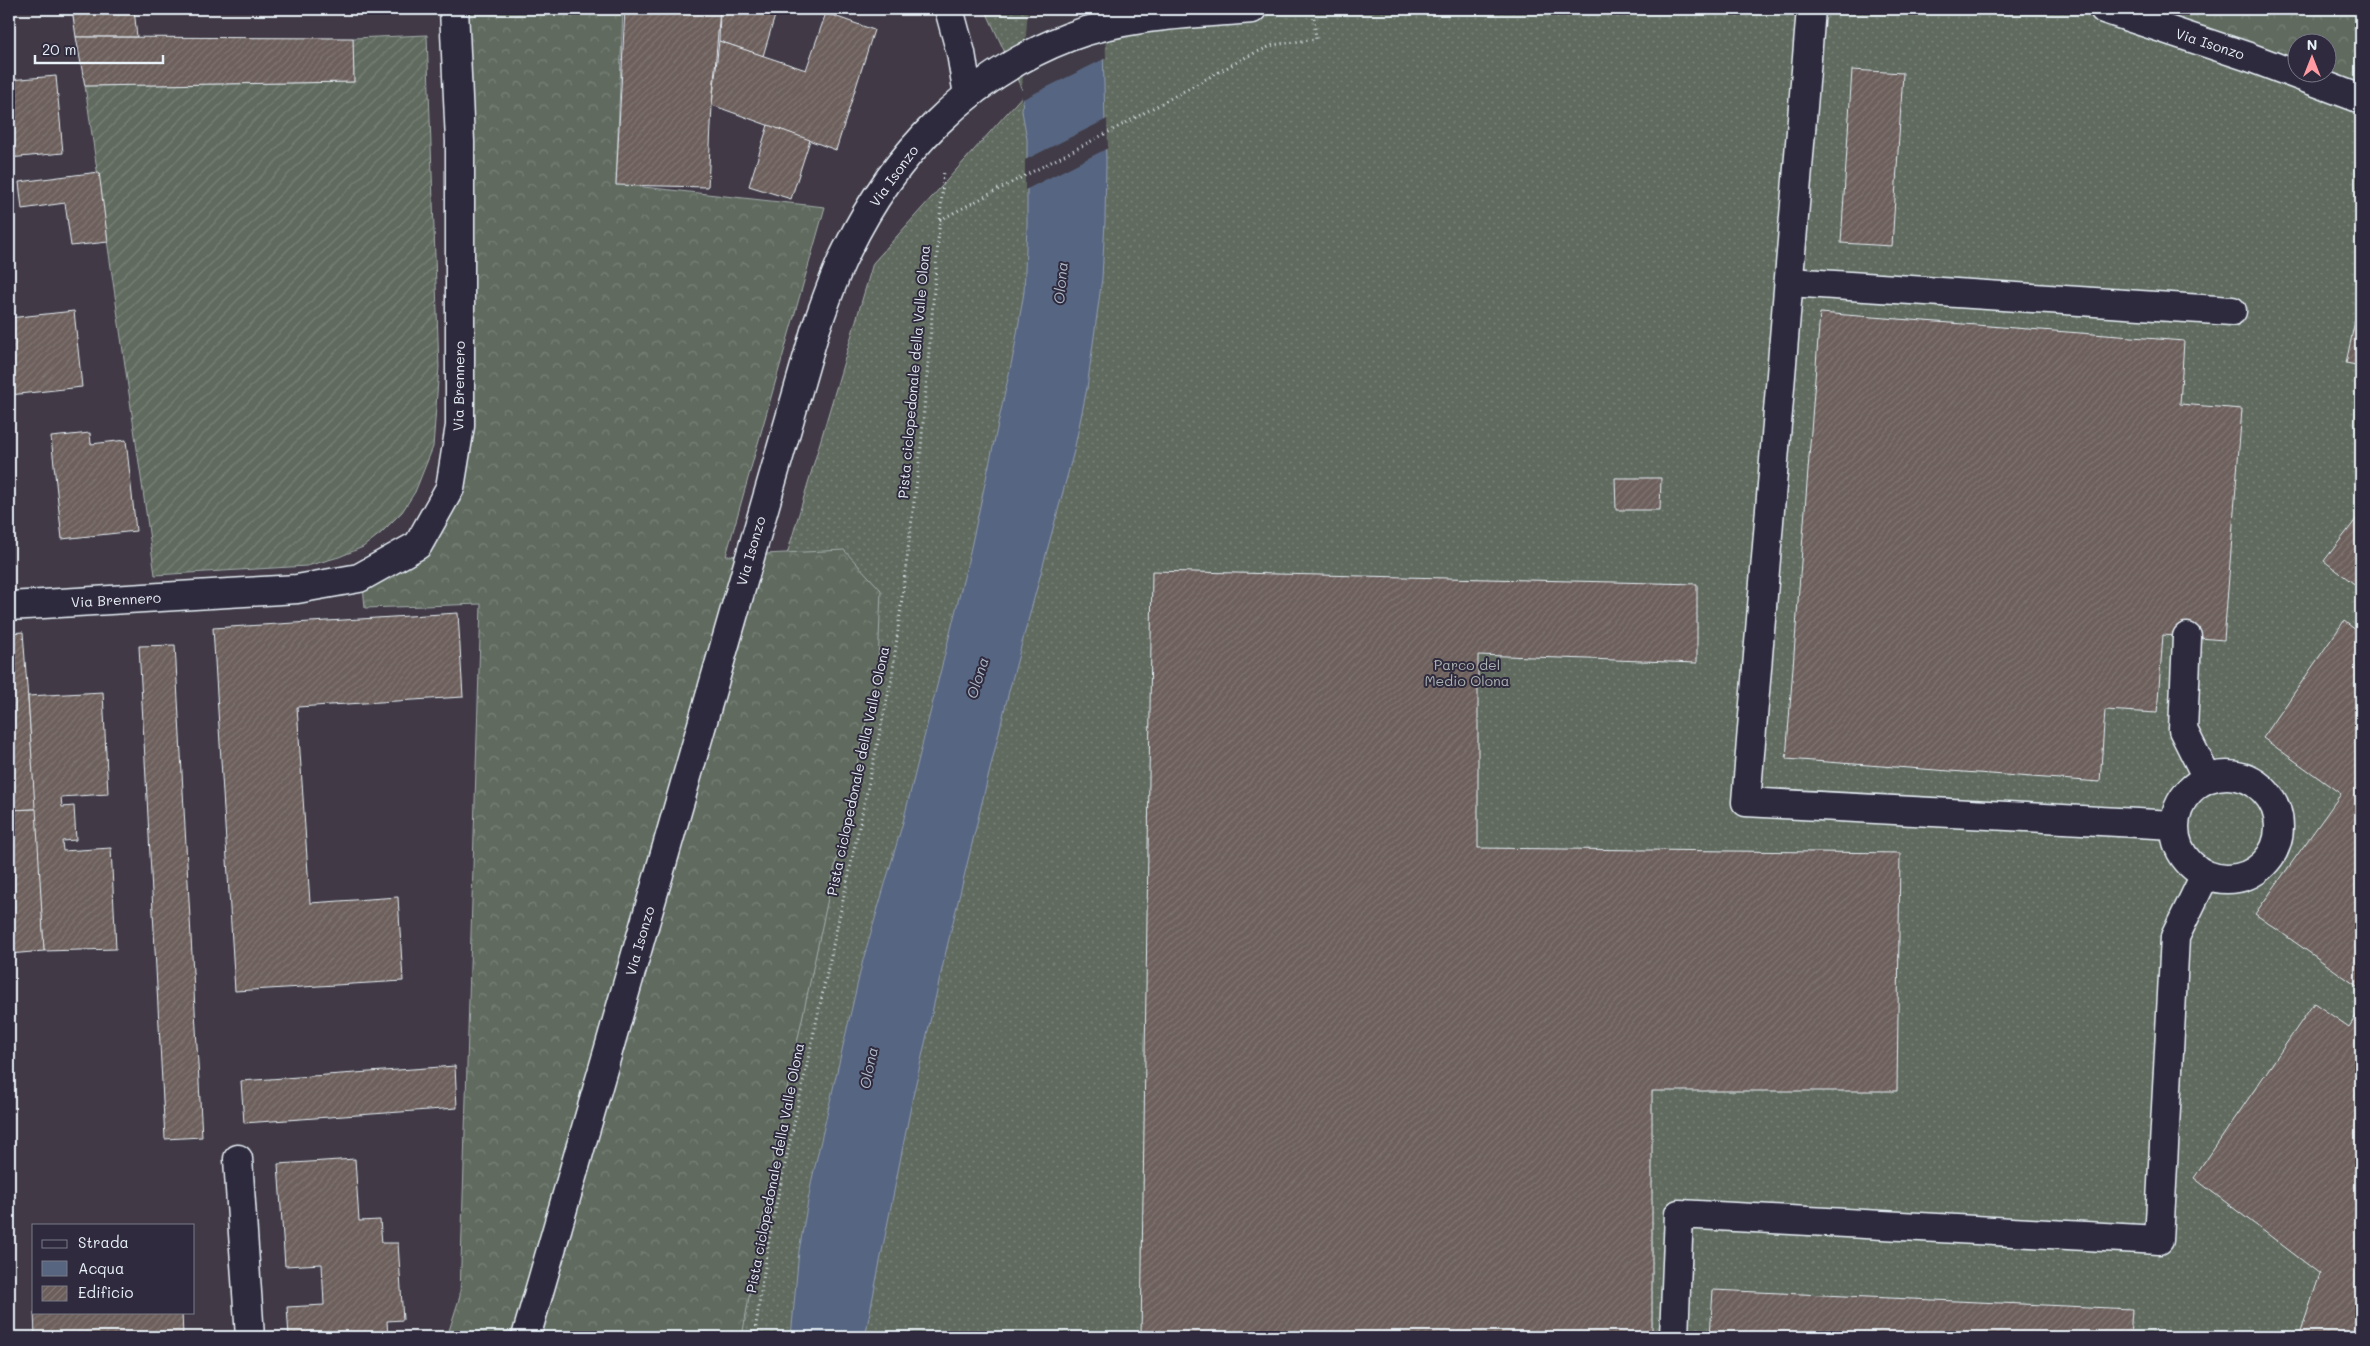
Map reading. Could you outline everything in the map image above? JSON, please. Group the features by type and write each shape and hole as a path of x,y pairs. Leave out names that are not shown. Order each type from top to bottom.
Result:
{"street":[{"name":"Via Brennero","path":"9,606 297,589 359,578 418,545 450,488 460,426 460,142 454,9"},
{"path":"949,9 973,91"},
{"name":"Via Isonzo","path":"526,1337 814,331 846,250 868,211 892,175 917,144 946,113 1000,71 1070,37 1106,27 1156,18 1252,9"},
{"path":"1811,9 1746,802 2174,825"},
{"name":"Via Isonzo","path":"2104,9 2249,56 2361,99"},
{"path":"1788,282 2232,311"},
{"path":"2187,637 2183,730 2207,778"},
{"path":"2223,774 2247,779 2263,789 2276,809 2279,829 2275,847 2269,858 2256,870 2244,876 2222,879 2204,875 2191,865 2177,843 2174,825 2176,814 2183,798 2192,788 2207,778 2223,774"},
{"path":"1674,1337 1679,1214 2159,1240 2175,937 2204,875"},
{"path":"238,1160 250,1337"}],"path":[{"path":"940,220 1120,126 1248,56 1273,45 1316,40 1313,9"},
{"name":"Pista ciclopedonale della Valle Olona","path":"754,1337 771,1228 892,676 921,447 940,220 946,113"}],"green space":[{"path":"455,9 623,9 616,184 825,207 726,556 844,550 881,590 878,666 778,1131 742,1337 447,1337 460,1296 481,604 365,608 362,575 419,545 451,488"},
{"name":"Parco del Medio Olona","path":"985,9 2361,9 2361,1337 573,1337 672,944 873,263 1024,94"},
{"path":"2152,9 2361,9 2361,105 2311,82 2338,82 2338,32 2288,32 2288,71"},
{"path":"427,35 439,367 433,447 415,492 402,512 381,533 363,547 339,557 307,566 155,575 85,86 354,82 353,38"}],"water":[{"name":"Olona","path":"1030,9 1102,9 1106,162 1105,221 1102,278 1087,388 1074,451 1009,691 947,947 913,1096 865,1337 791,1337 799,1251 812,1179 863,960 903,822 968,561 1014,351 1024,292 1027,226 1027,139 1022,111"}],"pier":[{"path":"1028,9 1104,9 1106,58 1021,100"},
{"path":"1107,119 1108,148 1025,190 1025,160"}],"building":[{"path":"72,9 134,9 137,37 76,37"},
{"path":"625,9 720,9 712,105 708,187 616,185"},
{"path":"720,9 777,9 763,56 719,41"},
{"path":"826,13 874,30 836,150 712,105 719,41 806,70"},
{"path":"76,37 353,38 354,82 85,86"},
{"path":"1852,70 1903,73 1892,246 1841,243"},
{"path":"56,76 63,153 9,158 9,80"},
{"path":"768,125 810,140 791,199 749,186"},
{"path":"99,172 108,242 71,246 65,203 22,209 19,182"},
{"path":"2361,293 2361,366 2346,363"},
{"path":"74,311 82,387 10,395 9,318"},
{"path":"1820,313 2184,341 2180,404 2242,409 2224,640 2163,635 2157,713 2105,710 2100,782 1786,759"},
{"path":"90,433 91,444 126,440 136,531 62,539 51,437"},
{"path":"1615,478 1661,478 1660,510 1616,510"},
{"path":"2361,513 2361,589 2324,561"},
{"path":"1152,571 1697,584 1697,663 1478,655 1478,848 1900,853 1897,1091 1652,1091 1652,1337 1141,1337"},
{"path":"458,613 463,697 297,707 310,903 398,897 403,981 235,991 213,628"},
{"path":"2344,621 2361,634 2361,989 2255,914 2341,794 2263,738"},
{"path":"23,632 36,809 9,810 9,633"},
{"path":"175,645 202,1137 165,1139 139,646"},
{"path":"103,692 108,794 61,797 62,807 74,806 76,840 62,841 63,851 111,848 116,949 44,951 28,696"},
{"path":"36,809 44,951 9,954 9,810"},
{"path":"2314,1003 2349,1027 2361,1008 2361,1337 2299,1337 2320,1274 2194,1178"},
{"path":"455,1066 457,1108 244,1123 241,1081"},
{"path":"355,1159 359,1221 380,1220 382,1243 398,1243 403,1320 387,1321 388,1337 289,1337 287,1307 324,1305 322,1264 285,1266 278,1164"},
{"path":"1713,1290 2132,1309 2130,1337 1710,1337"},
{"path":"34,1314 182,1314 183,1337 35,1337"}]}
